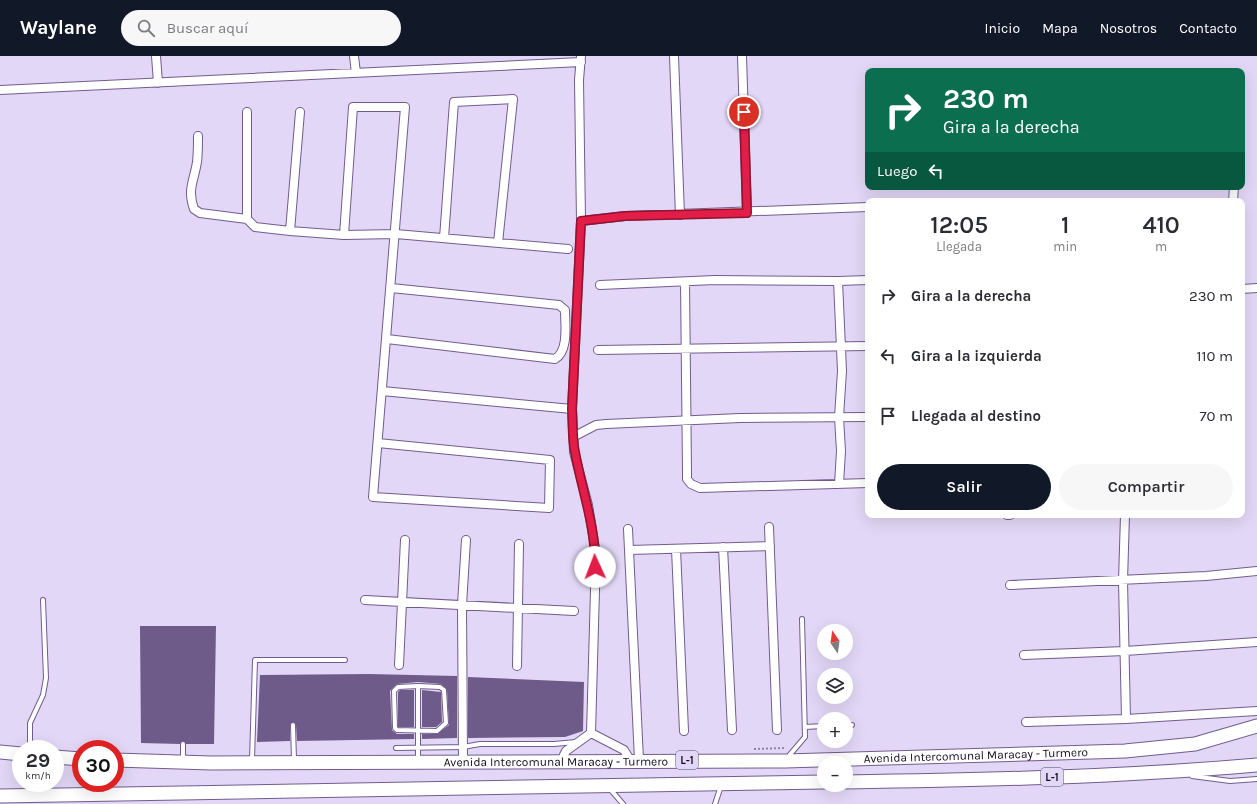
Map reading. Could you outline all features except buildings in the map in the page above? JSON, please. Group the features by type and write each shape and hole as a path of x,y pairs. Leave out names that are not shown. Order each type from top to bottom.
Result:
{"main road":[{"name":"Avenida Intercomunal Maracay - Turmero","path":"124,760 252,763 634,760 785,761 1125,751 1195,744 1257,726"},
{"path":"0,752 12,753"},
{"name":"Avenida Intercomunal Maracay - Turmero","path":"853,782 1170,773 1257,765"},
{"name":"Avenida Intercomunal Maracay - Turmero","path":"0,796 817,782"}],"street":[{"path":"156,56 158,83"},
{"path":"354,56 356,73"},
{"path":"674,56 680,215"},
{"path":"742,56 747,213"},
{"path":"0,90 356,73 581,59 581,221 572,409 574,452 588,505 596,554 591,733"},
{"path":"444,238 454,102 514,99 498,243"},
{"path":"344,235 353,107 405,107 396,234 373,497 548,508 550,460 378,442"},
{"path":"247,219 248,112"},
{"path":"290,231 300,112"},
{"path":"198,136 197,161 191,184 190,197 194,209 200,213 247,219 255,227 290,231 344,235 396,234 568,249"},
{"path":"581,221 625,216 747,213 865,207"},
{"path":"600,285 685,282 865,280"},
{"path":"838,281 842,387 839,417 841,451 839,484"},
{"path":"685,282 688,479 693,486 708,488 865,483"},
{"path":"387,340 555,359 562,353 564,343 565,310 559,305 391,288"},
{"path":"1245,289 1257,288"},
{"path":"598,350 865,346"},
{"path":"382,391 572,409"},
{"path":"573,437 596,425 740,418 865,417"},
{"path":"1124,518 1123,581 1126,719"},
{"path":"769,527 777,730"},
{"path":"628,529 634,760"},
{"path":"399,665 405,540"},
{"path":"463,762 462,605 466,540"},
{"path":"517,666 519,544"},
{"path":"629,550 770,546"},
{"path":"722,548 732,730"},
{"path":"676,549 684,731"},
{"path":"1010,585 1123,581 1257,572"},
{"path":"365,600 574,611"},
{"path":"1024,655 1125,651 1257,642"},
{"path":"1026,722 1126,719 1257,711"},
{"path":"560,761 566,750 591,733"},
{"path":"591,733 624,750 634,760"}],"lane":[{"path":"30,740 30,723 43,695 46,678 43,600"},
{"path":"785,761 805,737 802,619"},
{"path":"252,763 255,660 345,660"},
{"path":"418,686 418,761"},
{"path":"418,686 440,687 444,690 446,723 437,731 397,730 394,724 394,691 398,687 418,686"},
{"path":"293,726 294,762"},
{"path":"805,727 817,726"},
{"path":"396,748 463,747 480,744 554,744 577,742"},
{"path":"182,744 183,762"},
{"path":"1170,773 1230,781 1257,779"},
{"path":"715,804 720,790 719,783"},
{"path":"605,786 613,791 624,804"}],"route":[{"path":"595,567 596,554 588,505 574,452 573,437 572,409 581,221 625,216 747,213 744,112"}]}
